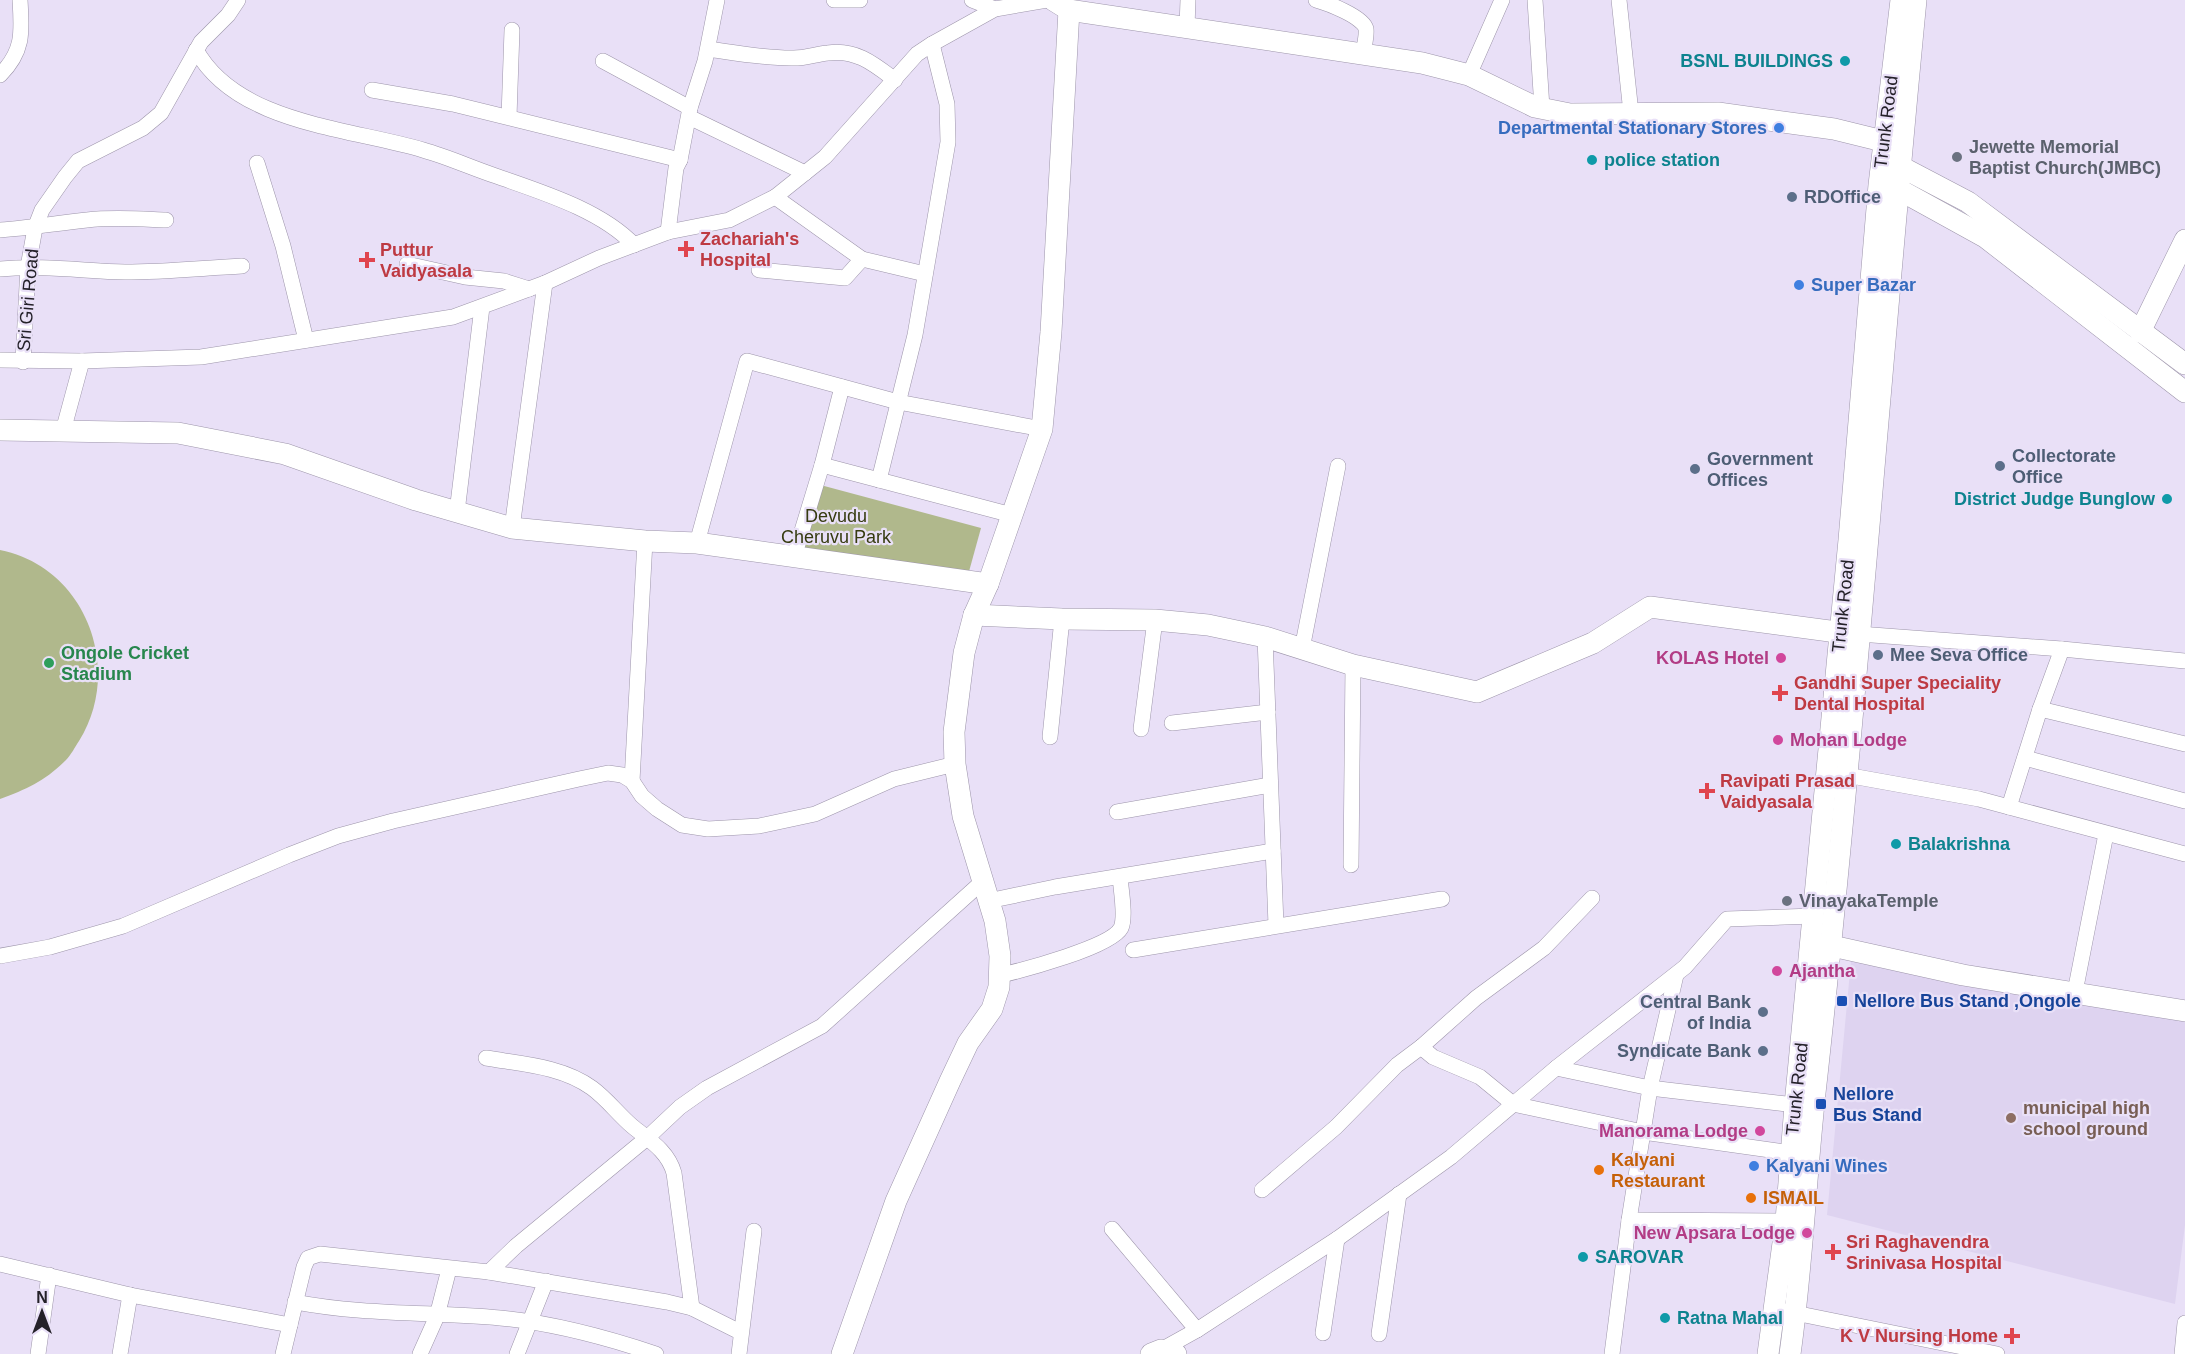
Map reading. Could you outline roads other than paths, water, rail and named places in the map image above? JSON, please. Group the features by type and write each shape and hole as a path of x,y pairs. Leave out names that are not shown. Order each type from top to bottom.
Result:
{"street":[{"path":"0,75 14,60 20,43 20,0"},
{"name":"Sri Giri Road","path":"23,362 28,267 35,228 42,210 78,161 143,128 161,113 201,42 228,15 238,0"},
{"path":"668,232 676,168 708,49 717,0"},
{"path":"834,0 860,0"},
{"path":"972,0 995,9"},
{"path":"0,360 82,362 201,357 453,317 545,283 598,258 668,232 729,220 775,197 825,157 917,54 995,9 1047,0"},
{"path":"1187,27 1188,0"},
{"path":"1316,0 1344,11 1363,22 1366,30 1363,54"},
{"path":"1469,75 1502,0"},
{"path":"1535,0 1542,108"},
{"path":"1619,0 1631,113"},
{"name":"Trunk Road","path":"1768,1354 1786,1311 1786,1221 1795,1105 1822,946 1814,916 1850,633 1892,152 1901,0"},
{"path":"1892,152 1916,0"},
{"path":"842,1354 896,1201 968,1043 992,1009 1001,975 995,921 963,816 954,732 964,653 974,615 988,584 1042,429 1051,332 1061,5 1422,63 1469,75 1535,107 1570,114 1718,113 1834,129 1892,152 1978,209 2185,364"},
{"path":"508,117 512,30"},
{"path":"879,480 915,334 948,142 947,104 932,44"},
{"path":"708,49 790,58 849,53 869,60 895,80"},
{"path":"196,50 203,62 229,88 271,110 339,132 423,150 552,195 621,231 634,245"},
{"path":"603,61 690,113 805,173"},
{"path":"372,90 453,104 680,160"},
{"path":"257,163 283,246 306,340"},
{"path":"1889,187 1984,237 2185,392"},
{"path":"775,197 862,259 925,274"},
{"path":"0,230 35,228 90,219 166,220"},
{"path":"2140,332 2185,240"},
{"path":"759,270 845,278 862,259"},
{"path":"407,264 465,277 504,281 529,289"},
{"path":"0,270 28,267 138,272 242,266"},
{"path":"512,528 545,283"},
{"path":"457,512 482,307"},
{"path":"698,543 747,361 898,402 1042,429"},
{"path":"63,431 82,362"},
{"path":"794,556 822,465 842,387"},
{"path":"0,430 178,434 285,454 416,500 512,528 645,541 698,543 988,584"},
{"path":"822,465 1012,516"},
{"path":"1302,649 1338,466"},
{"path":"632,781 645,541"},
{"path":"974,615 1155,620 1208,625 1265,638 1353,665 1477,692 1593,643 1650,607 1850,633 2185,661"},
{"path":"1050,737 1062,619"},
{"path":"1141,729 1155,620"},
{"path":"1790,1354 1786,1311 1816,1079 1822,946 1846,775 1850,633"},
{"path":"1265,638 1276,925"},
{"path":"2009,807 2062,649"},
{"path":"1351,865 1353,665"},
{"path":"2040,709 2185,744"},
{"path":"1172,723 1268,712"},
{"path":"2025,758 2185,801"},
{"path":"0,956 50,946 123,926 289,855 349,833 519,791 608,773 622,775 632,781 642,796 682,825 718,828 759,826 815,814 894,779 956,764"},
{"path":"1846,775 1979,799 2185,854"},
{"path":"1117,812 1270,785"},
{"path":"2075,992 2106,834"},
{"path":"489,1272 516,1246 647,1138 680,1107 707,1088 822,1026 985,891 1055,887 1273,851"},
{"path":"1001,975 1036,967 1100,943 1114,935 1123,919 1120,877"},
{"path":"1262,1190 1336,1127 1397,1065 1476,998 1544,948 1592,898"},
{"path":"1133,950 1276,925 1387,910 1442,899"},
{"path":"1163,1353 1337,1239 1451,1157 1556,1068 1686,967 1727,919 1814,916"},
{"path":"1822,946 1963,975 2185,1011"},
{"path":"1612,1354 1629,1220 1650,1088 1676,975"},
{"path":"1421,1047 1433,1057 1480,1077 1513,1104 1643,1132 1791,1153"},
{"path":"486,1058 540,1066 591,1087 624,1119 666,1154 674,1173 692,1308"},
{"path":"1556,1068 1650,1088 1795,1105"},
{"path":"1379,1334 1399,1194"},
{"path":"1629,1220 1786,1221"},
{"path":"1112,1229 1197,1330"},
{"path":"739,1354 754,1231"},
{"path":"1323,1333 1337,1239"},
{"path":"283,1354 303,1267 308,1258 320,1254 489,1272 692,1308 740,1332"},
{"path":"0,1263 130,1295 290,1324"},
{"path":"420,1354 437,1316 449,1269"},
{"path":"38,1354 49,1275"},
{"path":"517,1354 546,1281"},
{"path":"120,1354 130,1295"},
{"path":"295,1302 340,1310 530,1322 578,1331 656,1354"},
{"path":"1786,1311 1995,1354"},
{"path":"2182,1354 2185,1323"}],"place":[{"name":"BSNL BUILDINGS","path":"1845,61"},
{"name":"Departmental Stationary Stores","path":"1779,128"},
{"name":"Jewette Memorial Baptist Church(JMBC)","path":"1957,157"},
{"name":"police station","path":"1592,160"},
{"name":"RDOffice","path":"1792,197"},
{"name":"Zachariah's Hospital","path":"686,249"},
{"name":"Puttur Vaidyasala","path":"367,260"},
{"name":"Super Bazar","path":"1799,285"},
{"name":"Collectorate Office","path":"2000,466"},
{"name":"Government Offices","path":"1695,469"},
{"name":"District Judge Bunglow","path":"2167,499"},
{"name":"Mee Seva Office","path":"1878,655"},
{"name":"KOLAS Hotel","path":"1781,658"},
{"name":"Ongole Cricket Stadium","path":"49,663"},
{"name":"Gandhi Super Speciality Dental Hospital","path":"1780,693"},
{"name":"Mohan Lodge","path":"1778,740"},
{"name":"Ravipati Prasad Vaidyasala","path":"1707,791"},
{"name":"Balakrishna","path":"1896,844"},
{"name":"VinayakaTemple","path":"1787,901"},
{"name":"Ajantha","path":"1777,971"},
{"name":"Nellore Bus Stand ,Ongole","path":"1842,1001"},
{"name":"Central Bank of India","path":"1763,1012"},
{"name":"Syndicate Bank","path":"1763,1051"},
{"name":"Nellore Bus Stand","path":"1821,1104"},
{"name":"municipal high school ground","path":"2011,1118"},
{"name":"Manorama Lodge","path":"1760,1131"},
{"name":"Kalyani Wines","path":"1754,1166"},
{"name":"Kalyani Restaurant","path":"1599,1170"},
{"name":"ISMAIL","path":"1751,1198"},
{"name":"New Apsara Lodge","path":"1807,1233"},
{"name":"Sri Raghavendra Srinivasa Hospital","path":"1833,1252"},
{"name":"SAROVAR","path":"1583,1257"},
{"name":"Ratna Mahal","path":"1665,1318"},
{"name":"K V Nursing Home","path":"2012,1336"}],"park label":[{"name":"Devudu Cheruvu Park","path":"836,526"}]}
